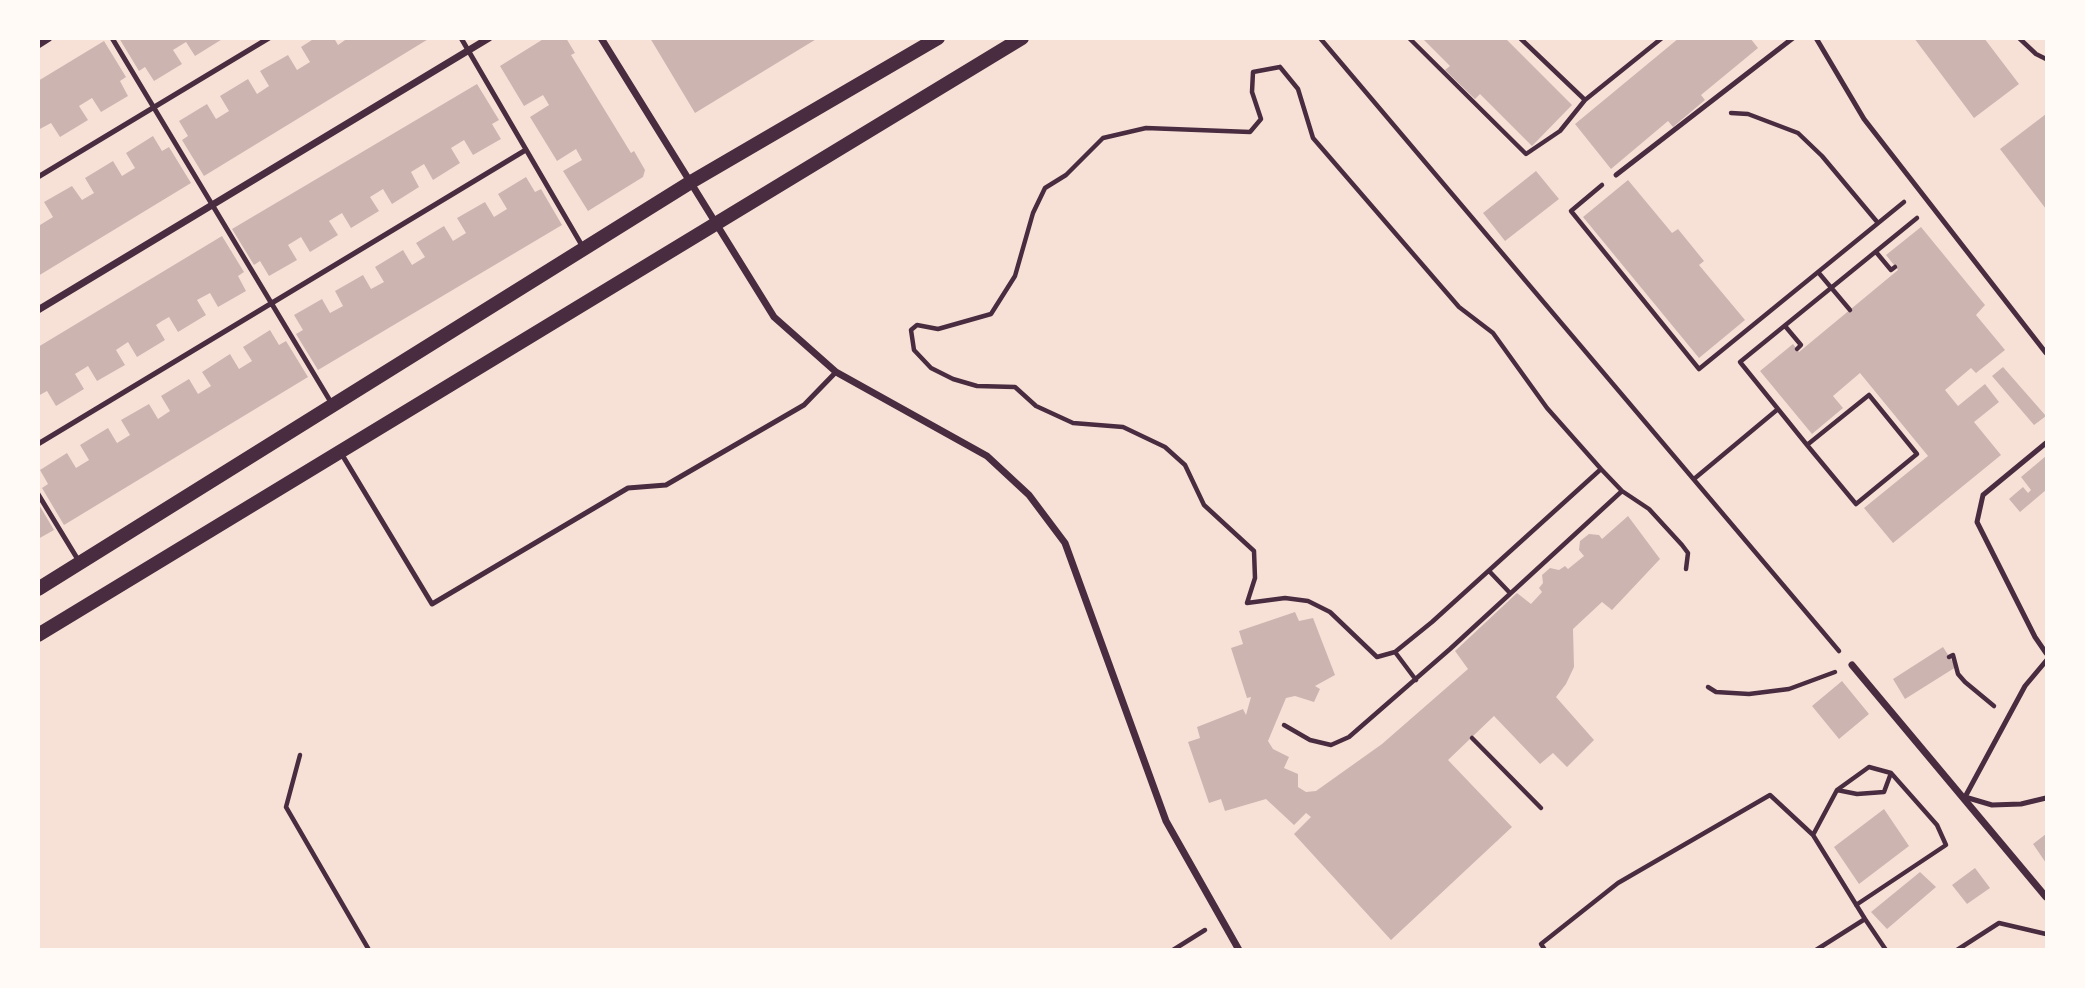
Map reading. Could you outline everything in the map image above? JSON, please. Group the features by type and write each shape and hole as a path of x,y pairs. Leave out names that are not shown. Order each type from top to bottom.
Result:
{"main road":[{"path":"38,589 691,182 939,38"},
{"path":"38,635 610,291 715,223 1022,38"}],"street":[{"path":"38,45 48,38"},
{"path":"38,310 489,38"},
{"path":"601,38 774,317 836,372 987,456 1029,495 1065,543 1166,821 1239,950"},
{"path":"1852,665 2046,897"}],"lane":[{"path":"112,38 333,407"},
{"path":"38,177 269,38"},
{"path":"461,38 584,249"},
{"path":"1616,175 1793,38"},
{"path":"1816,38 1864,119 2046,353"},
{"path":"38,444 524,150"},
{"path":"341,453 432,604 628,488 666,485 804,405 836,372"},
{"path":"2046,443 1983,495 1978,522 2035,637 2046,653"},
{"path":"38,494 80,563"},
{"path":"2046,661 2025,686 1965,797 1992,804 2021,804 2046,798"}],"path":[{"path":"1320,38 1852,665 1789,689 1734,695 1708,687"},
{"path":"1409,38 1526,154 1560,131 1585,100 1662,38"},
{"path":"1520,38 1585,100"},
{"path":"2019,38 2029,49 2046,59"},
{"path":"1601,469 1490,572 1395,652 1377,657 1330,612 1308,601 1285,598 1247,603 1255,578 1254,551 1204,505 1185,465 1165,447 1123,427 1073,423 1037,406 1015,387 977,386 953,379 931,368 915,350 911,330 917,325 938,329 991,314 1015,276 1033,213 1045,188 1066,175 1103,138 1146,128 1250,132 1261,119 1252,92 1253,72 1280,67 1298,89 1313,138 1460,307 1493,333 1547,408 1601,469 1622,491 1650,509 1682,545 1688,553 1686,569"},
{"path":"1693,116 1716,112 1748,114 1798,133 1822,156 1878,223"},
{"path":"1603,184 1570,211 1699,369 1903,203"},
{"path":"1807,445 1868,395 1917,454 1856,505 1807,445 1740,362 1931,207"},
{"path":"1876,252 1891,270 1895,267"},
{"path":"1818,272 1850,310"},
{"path":"1786,326 1801,345 1797,349"},
{"path":"1694,479 1778,409"},
{"path":"1284,724 1310,740 1331,745 1349,737 1416,680 1622,491"},
{"path":"1490,572 1510,593"},
{"path":"1395,652 1416,680"},
{"path":"1949,657 1952,655 1958,674 1972,689 2010,715"},
{"path":"1472,738 1541,808"},
{"path":"300,755 286,807 369,950"},
{"path":"1813,835 1837,790 1869,767 1891,773 1937,825 1946,845 1856,905"},
{"path":"1837,790 1857,794 1884,792 1891,773"},
{"path":"1545,950 1541,944 1618,883 1770,795 1813,835 1886,950"},
{"path":"1816,950 1865,919"},
{"path":"1173,950 1221,921"},
{"path":"1957,950 1999,923 2046,934"}],"building":[{"path":"119,38 224,38 195,56 186,42 173,50 182,64 154,81 145,67 139,71"},
{"path":"315,38 334,38 338,45 348,38 430,38 204,176 182,140 188,136 179,121 207,104 216,119 229,111 220,96 248,79 257,94 269,86 260,71 288,55 297,70 310,62 301,47"},
{"path":"545,38 566,38 575,53 571,55 631,153 634,151 645,170 643,177 588,211 563,171 582,160 576,149 557,161 530,117 549,105 543,95 524,106 500,66"},
{"path":"650,38 818,38 695,113"},
{"path":"1422,38 1505,38 1572,105 1532,146 1480,94 1475,99 1445,70 1450,66"},
{"path":"1679,38 1750,38 1758,48 1701,95 1705,100 1673,127 1668,121 1611,169 1575,124"},
{"path":"1914,38 1984,38 2019,84 1974,118"},
{"path":"104,41 126,77 120,81 128,96 101,112 92,98 79,106 88,120 60,137 51,123 38,130 38,81"},
{"path":"477,84 499,120 492,124 501,139 473,155 464,140 451,148 460,163 433,180 424,164 411,172 419,187 392,204 383,189 370,197 379,211 351,228 342,213 329,221 338,235 310,252 301,237 288,245 297,260 269,276 260,261 254,265 232,229"},
{"path":"2046,114 2046,209 2000,149"},
{"path":"153,136 162,151 169,147 191,183 38,276 38,221 40,225 53,217 44,202 72,186 82,200 94,193 85,178 113,161 122,176 135,168 126,153"},
{"path":"1536,171 1559,199 1505,241 1483,213"},
{"path":"526,177 535,192 541,189 562,225 318,370 296,334 303,330 294,315 322,299 330,313 343,306 335,291 363,275 371,289 384,282 375,267 403,250 412,265 425,257 416,243 444,226 453,241 466,233 457,218 485,202 494,217 507,209 498,194"},
{"path":"1628,180 1672,233 1678,229 1704,261 1699,265 1745,320 1699,358 1583,217"},
{"path":"1921,227 1985,305 1976,315 2005,350 1976,373 1971,368 1945,390 1958,406 1985,384 1999,402 1974,422 2001,455 1893,543 1864,508 1928,456 1860,373 1833,396 1843,408 1812,434 1760,371 1793,344 1799,352 1898,270 1886,255"},
{"path":"222,236 244,272 238,276 246,291 218,307 210,293 197,300 206,315 178,332 169,317 162,321 156,325 165,340 137,357 128,342 116,350 125,365 97,381 88,366 75,374 84,389 56,406 47,391 38,396 38,347"},
{"path":"270,330 279,345 286,341 308,377 64,525 42,488 48,484 40,470 67,453 76,468 89,460 80,445 108,428 117,443 130,435 121,420 149,404 158,419 170,411 161,396 189,379 198,394 211,386 202,372 230,354 239,369 252,361 243,347"},
{"path":"2003,367 2046,416 2034,425 1992,376"},
{"path":"2046,456 2046,490 2020,512 2009,499 2023,487 2028,493 2031,490 2021,477"},
{"path":"38,503 54,530 38,539"},
{"path":"1628,516 1660,559 1612,610 1602,602 1573,629 1574,667 1556,697 1594,740 1567,767 1553,753 1540,764 1494,716 1448,760 1512,827 1391,940 1294,834 1311,817 1306,813 1294,825 1266,799 1225,811 1221,799 1209,803 1188,742 1200,738 1197,727 1243,709 1246,715 1251,697 1247,698 1231,648 1243,644 1239,631 1295,612 1299,621 1313,618 1335,675 1315,686 1320,689 1314,702 1295,696 1286,698 1268,741 1273,749 1289,757 1284,768 1298,774 1298,787 1306,792 1316,791 1382,744 1468,669 1455,651 1517,593 1531,604 1542,592 1539,588 1543,583 1542,575 1550,568 1559,570 1565,566 1568,569 1584,556 1579,550 1580,541 1589,534 1599,535 1602,539"},
{"path":"1943,647 1956,667 1905,699 1893,679"},
{"path":"1842,681 1869,714 1839,739 1812,706"},
{"path":"1884,809 1909,846 1859,884 1834,847"},
{"path":"2046,834 2046,863 2033,844"},
{"path":"1975,868 1990,888 1967,904 1952,885"},
{"path":"1920,872 1936,887 1887,929 1871,912"}]}
